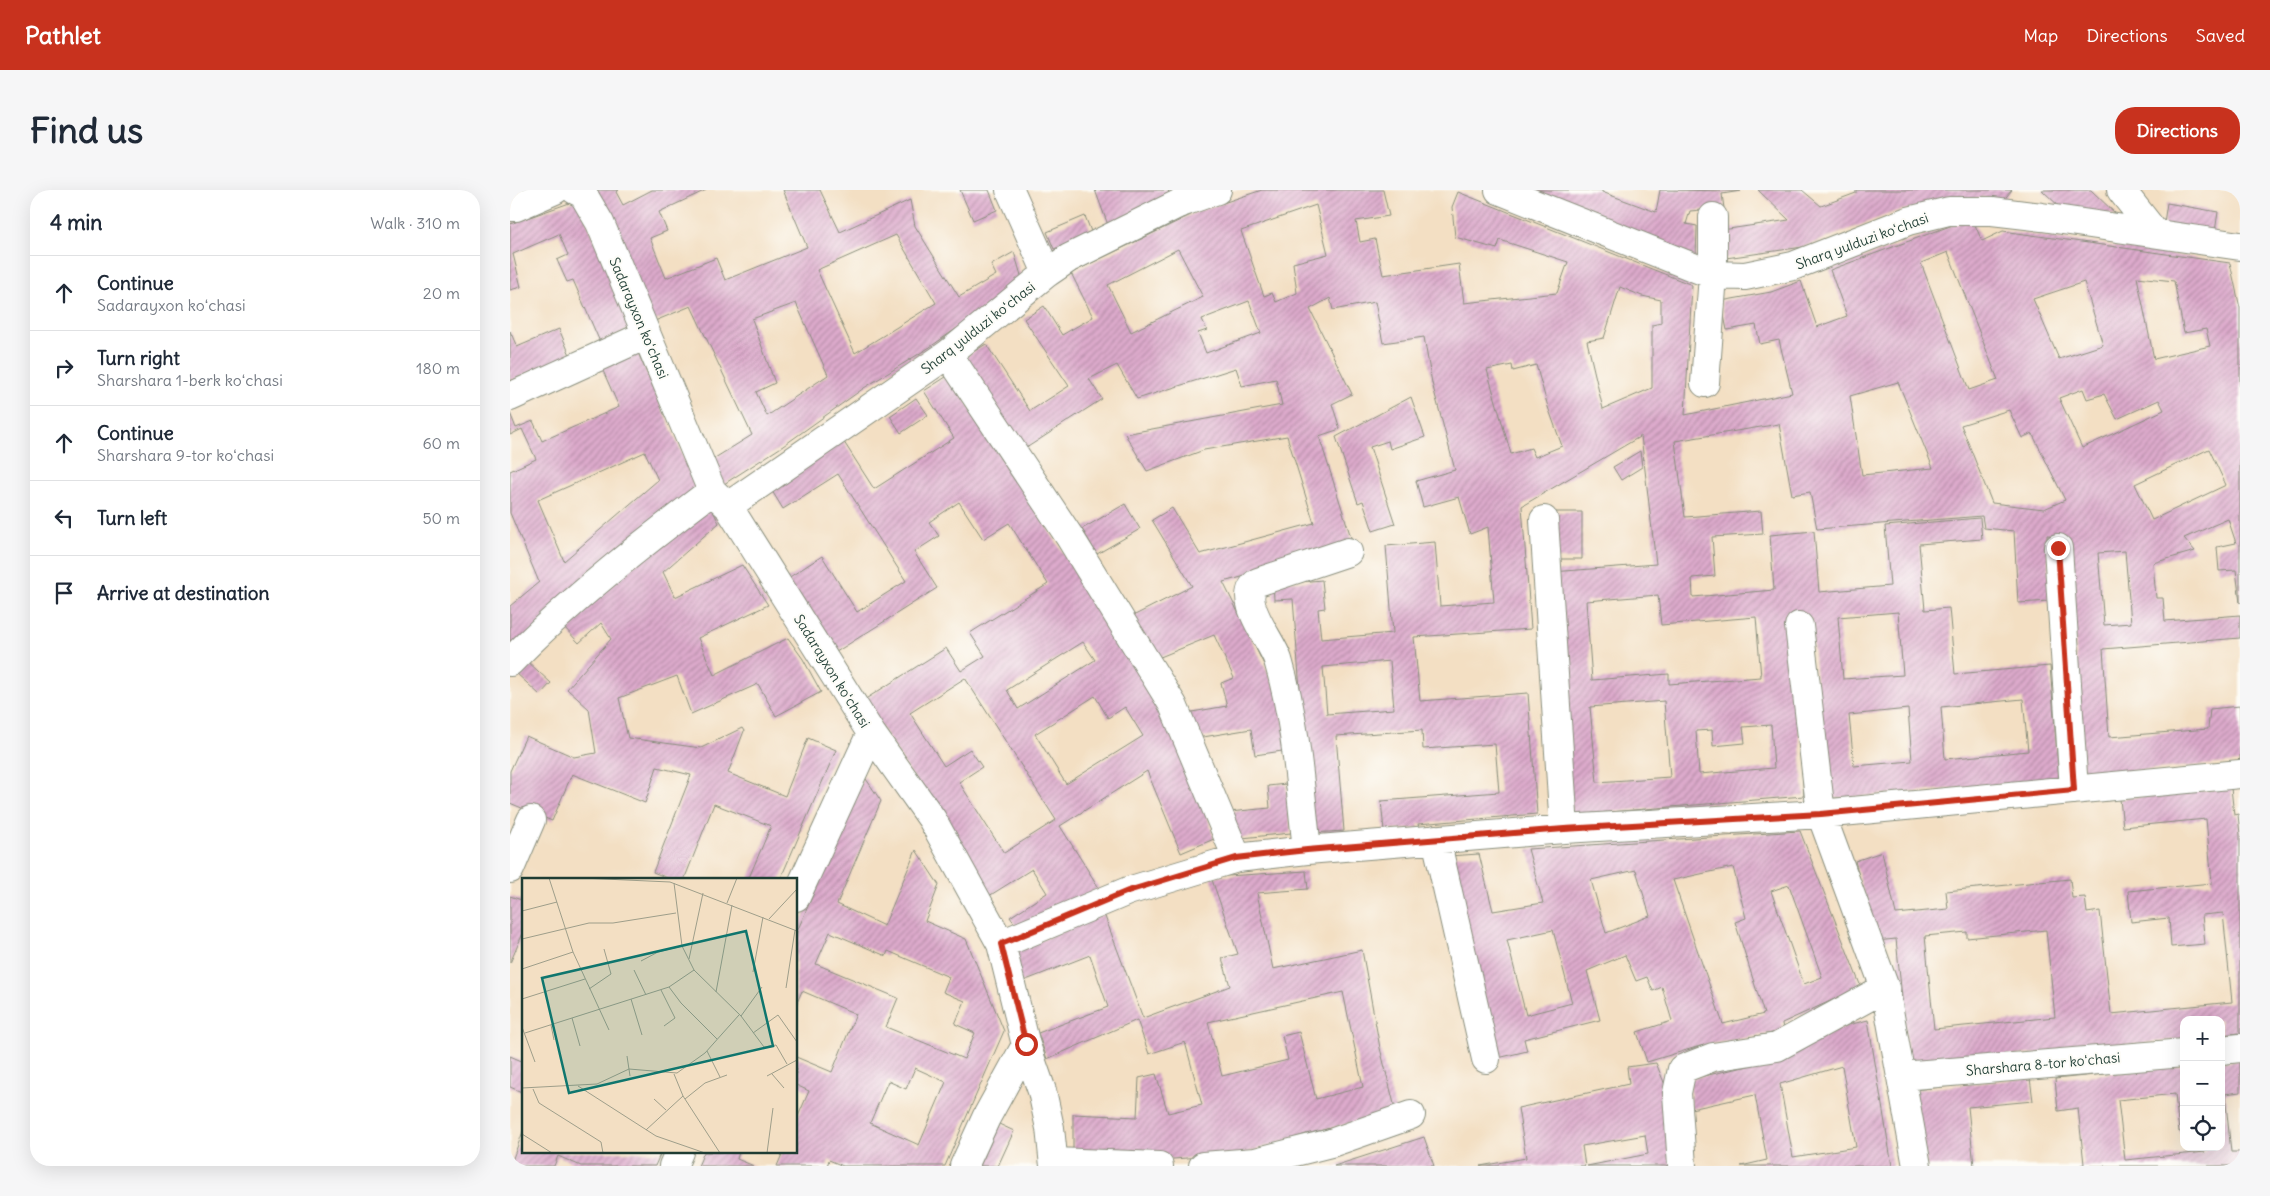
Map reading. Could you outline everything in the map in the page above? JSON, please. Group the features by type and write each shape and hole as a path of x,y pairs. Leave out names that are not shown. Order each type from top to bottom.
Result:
{"street":[{"path":"510,207 516,207 555,190"},
{"name":"Sadarayxon koʻchasi","path":"575,190 582,194 600,223 646,335 720,498 871,733 932,819 1001,944 1026,1044 1042,1091 1050,1128 1054,1164"},
{"path":"1010,190 1047,273"},
{"name":"Sharq yulduzi koʻchasi","path":"510,662 531,640 651,537 720,498 948,354 1047,273 1069,258 1178,204 1217,190"},
{"name":"Sharq yulduzi koʻchasi","path":"1499,190 1713,275 1745,276 1794,266 1908,221 1949,211 1992,211 2240,246"},
{"path":"2121,190 2156,233"},
{"path":"1705,383 1713,275 1713,217"},
{"path":"510,397 646,335"},
{"path":"948,354 1069,536 1173,705 1236,858"},
{"path":"1544,520 1564,829"},
{"path":"2058,548 2074,790"},
{"path":"1307,850 1294,726 1278,658 1252,608 1249,595 1252,586 1258,582 1348,552"},
{"path":"1799,626 1821,814 1886,988 1917,1166"},
{"path":"798,892 871,733"},
{"path":"1001,944 1128,891 1236,858 1307,850 1564,829 1821,814 2240,774"},
{"path":"510,869 531,820"},
{"path":"1436,839 1486,1059"},
{"path":"1682,1166 1677,1094 1682,1069 1713,1057 1777,1047 1886,988"},
{"path":"964,1166 986,1118 1026,1044"},
{"path":"2225,1050 2240,1048"},
{"name":"Sharshara 8-tor koʻchasi","path":"1901,1076 2180,1053"},
{"path":"1203,1166 1265,1160 1331,1143 1411,1115"},
{"path":"673,1166 678,1154"},
{"path":"1054,1164 1159,1166"}],"building":[{"path":"587,190 619,190 616,192 623,205 652,190 706,190 659,212 667,231 650,238 666,278 716,258 725,280 807,247 783,190 820,190 840,232 910,200 915,226 959,297 996,275 991,265 1014,252 1023,282 930,347 864,388 783,446 724,484 710,461 752,435 691,306 650,323","holes":["896,235 936,303 855,353 817,270","796,303 828,375 767,416 756,392 775,383 752,319"]},
{"path":"960,190 989,190 997,210 973,220"},
{"path":"1095,190 1168,190 1172,201 1108,225"},
{"path":"1262,190 1383,190 1389,216 1356,221 1360,242 1375,239 1383,275 1459,264 1464,303 1557,293 1568,262 1500,240 1497,249 1455,237 1452,207 1458,192 1692,285 1685,415 1792,393 1779,340 1760,344 1756,325 1727,330 1721,301 1771,292 1801,281 1817,327 1847,316 1830,270 1972,218 1982,241 2003,231 2230,263 2240,308 2240,603 2236,570 2219,571 2217,547 2236,543 2228,519 2184,538 2195,551 2153,563 2156,598 2163,598 2165,621 2240,615 2240,638 2103,649 2109,737 2208,729 2210,709 2240,706 2240,762 2083,775 2076,651 2066,536 2047,535 2050,601 2018,603 2014,531 1984,528 1982,516 1817,529 1810,492 1792,495 1779,424 1675,441 1685,517 1761,511 1763,534 1712,537 1715,576 1692,578 1693,597 1774,590 1770,535 1814,531 1819,592 1890,586 1885,526 1980,518 1982,539 1919,544 1925,610 1949,608 1955,674 2050,666 2059,780 1826,799 1811,619 1797,620 1790,621 1804,796 1572,815 1552,572 1656,564 1641,436 1522,506 1531,629 1414,637 1420,701 1528,693 1537,814 1418,824 1419,828 1384,831 1381,801 1499,792 1495,744 1423,749 1422,730 1336,736 1344,831 1311,833 1293,599 1274,600 1273,579 1299,582 1322,580 1325,608 1318,609 1321,639 1393,633 1386,546 1435,542 1440,606 1494,602 1488,527 1470,534 1459,497 1423,507 1416,481 1455,470 1432,383 1424,337 1383,343 1375,302 1333,310 1330,298 1310,309 1352,394 1332,404 1340,429 1319,436 1354,547 1223,582 1280,697 1289,750 1255,755 1251,729 1191,739 1186,713 1227,706 1221,683 1234,678 1214,635 1153,660 1131,617 1192,586 1152,520 1172,508 1200,554 1314,523 1287,436 1204,450 1147,471 1125,434 1282,405 1276,379 1242,386 1236,368 1137,399 1117,365 1089,379 1102,399 1020,452 962,359 986,344 1030,411 1069,386 1024,319 1044,306 1062,335 1093,317 1071,273 1199,211","holes":["1316,205 1328,254 1293,263 1297,293 1276,302 1272,293 1264,296 1241,231","1178,249 1203,297 1131,332 1108,285","1948,252 1998,380 1969,390 1921,263","2137,277 2174,281 2184,333 2206,329 2210,346 2154,359","2084,282 2103,345 2059,359 2033,299","1620,287 1642,296 1661,300 1661,323 1652,325 1652,388 1603,409 1587,341 1604,338","1249,301 1261,333 1206,353 1198,333 1207,330 1202,319","1512,365 1513,371 1536,365 1562,446 1535,457 1531,448 1511,454 1487,370","1898,382 1933,468 1862,475 1850,396","2083,389 2087,399 2104,394 2117,419 2159,400 2164,410 2082,448 2059,398","2009,410 2022,438 2032,433 2065,500 2044,509 1992,503 1961,425","2209,449 2226,485 2152,520 2135,484","2125,551 2131,623 2104,625 2098,553","1658,595 1661,625 1756,617 1761,677 1669,684 1669,674 1592,680 1586,601","1898,612 1903,675 1843,679 1838,617","1390,661 1394,709 1327,714 1323,667","2023,699 2028,751 1945,759 1941,707","1664,701 1670,777 1597,782 1590,707","1908,709 1912,761 1854,766 1849,715","1771,725 1774,768 1699,774 1696,731 1712,730 1713,746 1745,743 1743,727"]},
{"path":"1515,190 1602,190 1602,192 1656,212 1660,190 1741,191 1722,194 1724,208 1690,211 1686,224 1697,226 1696,259"},
{"path":"1758,190 1802,190 1821,206 1856,193 1856,190 2012,190 2000,204 1983,197 1897,211 1803,247 1726,258 1722,230 1789,220"},
{"path":"2042,190 2091,190 2117,215 2064,211"},
{"path":"578,200 632,328 600,342 573,280 567,282 557,260 568,255 559,234 513,254 521,287 510,290 510,224"},
{"path":"2167,203 2218,212 2214,238 2163,229"},
{"path":"1085,216 1092,234 1054,249 1047,232"},
{"path":"559,329 570,355 510,381 510,331 517,347"},
{"path":"636,348 699,493 510,655 510,606 539,582 510,513 510,471 536,459 522,429 510,435 510,413 516,428 533,421 542,441 619,407 600,364","holes":["645,452 658,480 564,561 538,500"]},
{"path":"949,375 1187,746 1214,839 1181,853 1147,771 1060,826 1099,888 1059,913 1020,931 1010,917 1047,893 1032,869 989,896 864,700 946,648 961,671 985,656 970,633 1048,584 1009,523 983,539 959,502 929,522 939,536 914,552 937,588 833,654 785,580 822,556 857,612 906,581 838,474 783,509 769,486 842,439 874,489 954,438 924,391","holes":["1083,642 1095,660 1018,709 1007,690","965,678 1056,820 1004,853 959,782 982,767 970,749 944,766 910,713","1095,696 1108,718 1125,707 1143,736 1066,784 1035,734"]},
{"path":"1411,397 1425,437 1390,449 1388,441 1370,447 1395,524 1373,531 1363,501 1358,503 1336,437"},
{"path":"916,398 928,415 901,433 890,416"},
{"path":"1640,451 1642,467 1621,480 1613,467"},
{"path":"709,503 719,523 663,572 675,597 742,565 768,605 698,638 714,675 788,638 803,659 821,692 776,716 758,684 691,714 677,676 619,698 628,738 701,748 742,728 744,731 728,773 785,796 808,738 836,750 781,878 749,878 771,826 714,804 685,878 667,878 653,872 691,775 657,767 645,803 572,774 552,821 510,803 510,771 526,736 574,757 596,753 589,709 567,689 611,639 601,623 579,643 562,625"},
{"path":"1125,504 1140,529 1097,554 1082,529"},
{"path":"1555,512 1582,512 1582,559 1555,559"},
{"path":"526,660 551,683 540,695 515,672"},
{"path":"864,776 881,801 837,904 884,926 916,850 939,885 925,921 966,939 1004,1031 945,1166 843,1166 829,1160 827,1166 777,1166 782,1154 798,1154 798,1116 809,1091 798,1086 798,1058 832,1072 856,1014 802,991 798,1000 798,929","holes":["830,932 886,956 888,951 949,977 943,992 965,1001 955,1024 975,1033 964,1059 886,1027 898,998 816,964","915,1068 946,1082 919,1145 870,1123 888,1081 906,1089"]},
{"path":"1286,784 1291,833 1232,839 1229,812 1270,808 1268,786"},
{"path":"2231,788 2234,815 2238,814 2240,835 2240,1033 2225,1035 2225,1016 2180,1016 2180,1039 1909,1066 1896,939 1876,941 1855,861 1882,852 1896,914 1948,909 1946,891 2070,879 2072,898 2085,897 2087,913 2100,911 2111,1014 2232,1002 2223,913 2202,915 2205,944 2171,947 2169,918 2131,922 2128,891 2212,883 2206,819 2123,827 2120,799","holes":["2046,930 2055,1017 1934,1029 1925,936 1967,932 1967,938"]},
{"path":"1800,831 1861,987 1782,1023 1783,1031 1700,1046 1647,1062 1637,1032 1672,1021 1662,987 1653,991 1647,977 1636,981 1625,955 1587,971 1600,1020 1524,1039 1527,1051 1498,1058 1448,856 1479,854 1493,911 1543,903 1528,849","holes":["1733,867 1746,918 1735,922 1764,1014 1723,1024 1673,880","1636,870 1650,916 1606,933 1591,880","1789,885 1822,977 1804,984 1771,891","1553,930 1572,1003 1526,1015 1507,940"]},
{"path":"1306,871 1308,889 1257,893 1273,969 1362,950 1380,1048 1396,1112 1306,1134 1242,1154 1173,1159 1073,1153 1073,1114 1137,1117 1139,1078 1156,1074 1168,1113 1202,1105 1185,1042 1149,1054 1137,1020 1047,1059 1038,1033 1108,1007 1090,955 1021,982 1011,953 1104,914 1143,1018 1230,986 1222,958 1238,954 1211,877","holes":["1343,992 1363,1087 1316,1099 1299,1032 1282,1036 1288,1060 1222,1076 1208,1022"]},
{"path":"510,896 522,900 522,936 510,963"},
{"path":"1868,1020 1892,1166 1741,1166 1767,1160 1755,1095 1691,1109 1690,1079 1771,1061 1848,1025","holes":["1842,1066 1856,1147 1793,1157 1780,1084"]},
{"path":"510,1056 522,1061 522,1092 510,1087"},
{"path":"2240,1060 2240,1092 2225,1094 2225,1062"},
{"path":"1656,1063 1670,1097 1674,1166 1587,1166 1648,1154 1645,1135 1582,1146 1585,1166 1480,1166 1526,1158 1518,1108 1629,1084 1627,1067"},
{"path":"2180,1066 2180,1132 2175,1094 2118,1100 2125,1160 2225,1151 2225,1094 2231,1152 2240,1152 2240,1166 2078,1166 2084,1164 2078,1108 2058,1111 2055,1079"},
{"path":"2030,1078 2033,1101 1968,1107 1974,1166 1927,1166 1913,1090"},
{"path":"999,1124 1014,1131 998,1166 980,1166"},
{"path":"522,1134 522,1154 660,1154 655,1166 581,1166 558,1156 554,1166 510,1166"},
{"path":"1424,1137 1434,1166 1334,1166"},
{"path":"703,1154 738,1154 737,1159 754,1166 698,1166"}],"route":[{"path":"1026,1044 1001,944 1128,891 1236,858 1307,850 1564,829 1821,814 2074,790 2058,548"}]}
